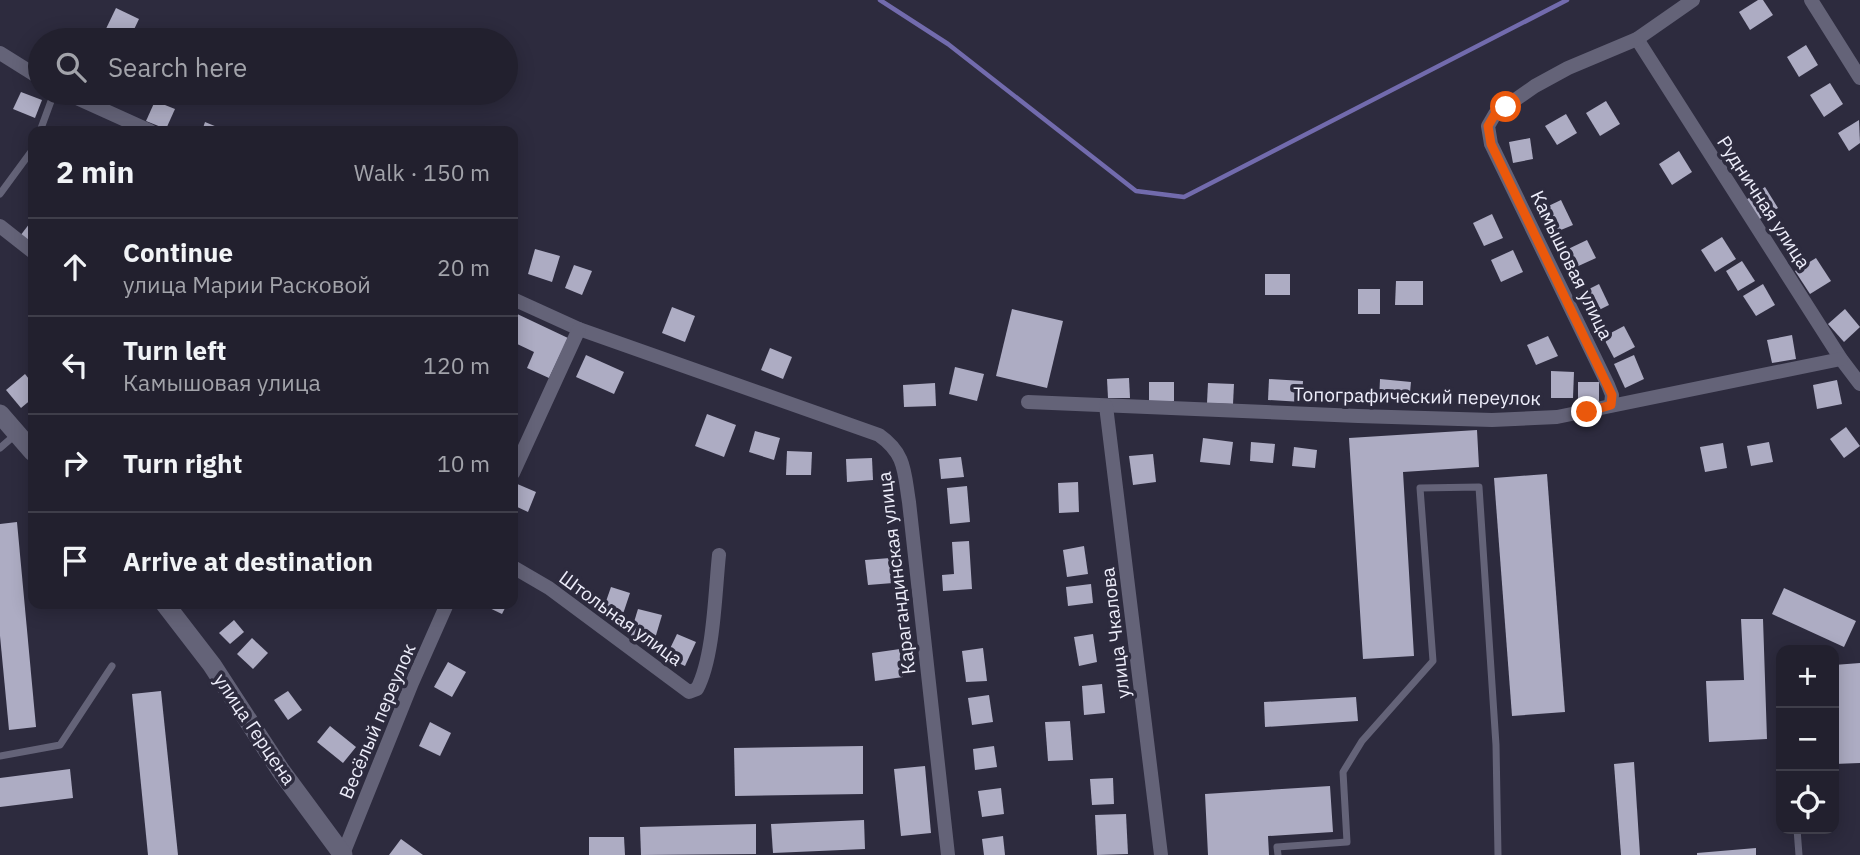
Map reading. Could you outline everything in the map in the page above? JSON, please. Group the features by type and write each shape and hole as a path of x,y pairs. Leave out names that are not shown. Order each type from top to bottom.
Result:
{"main road":[{"path":"0,414 28,446"},
{"name":"улица Герцена","path":"169,609 212,665 281,771 343,855"}],"street":[{"path":"1637,39 1693,0"},
{"path":"1811,0 1860,78"},
{"name":"Камышовая улица","path":"1611,405 1612,395 1608,385 1491,144 1488,126 1495,114 1535,86 1568,68 1637,39"},
{"name":"Рудничная улица","path":"1637,39 1841,359 1860,384"},
{"path":"0,53 28,70"},
{"path":"93,105 139,126"},
{"path":"0,226 28,248"},
{"name":"Карагандинская улица","path":"518,301 579,329 879,435 893,445 902,460 909,502 948,855"},
{"path":"518,462 579,329"},
{"name":"Топографический переулок","path":"1028,402 1492,420 1557,417 1841,359"},
{"name":"улица Чкалова","path":"1107,406 1161,855"},
{"name":"Штольная улица","path":"518,570 549,588 689,692 697,690 702,681 709,645 719,555"},
{"name":"Весёлый переулок","path":"343,855 445,609"}],"lane":[{"path":"42,126 50,105"},
{"path":"0,194 28,156"},
{"path":"0,449 17,434"},
{"path":"1278,855 1277,847 1348,842 1343,772 1362,741 1433,661 1420,488 1479,487 1496,745 1498,855"},
{"path":"0,756 60,745 112,666"},
{"path":"1797,834 1799,855"}],"building":[{"path":"1758,0 1763,0 1773,15 1750,30 1739,12"},
{"path":"116,8 139,19 135,28 106,28"},
{"path":"1806,45 1818,65 1799,77 1787,57"},
{"path":"1830,83 1843,104 1824,117 1810,95"},
{"path":"21,92 28,95 28,105 40,105 35,118 13,109"},
{"path":"1606,101 1620,124 1600,136 1586,113"},
{"path":"153,105 165,105 175,109 167,126 146,121"},
{"path":"1566,114 1577,133 1557,145 1545,126"},
{"path":"1859,120 1860,143 1849,151 1838,133"},
{"path":"1530,138 1533,159 1513,163 1509,142"},
{"path":"1679,151 1692,172 1672,185 1659,164"},
{"path":"1765,187 1778,208 1758,220 1746,200"},
{"path":"1561,200 1573,225 1551,234 1540,210"},
{"path":"1492,214 1503,238 1484,246 1473,223"},
{"path":"28,226 28,242 20,236"},
{"path":"1722,237 1736,259 1715,272 1701,250"},
{"path":"1587,240 1596,258 1574,268 1566,250"},
{"path":"535,249 560,256 552,282 528,274"},
{"path":"1513,250 1523,272 1501,282 1491,260"},
{"path":"1816,258 1831,281 1810,294 1795,271"},
{"path":"1742,261 1755,281 1738,291 1726,271"},
{"path":"574,265 592,271 582,295 565,288"},
{"path":"1265,274 1290,274 1290,295 1265,295"},
{"path":"1396,281 1423,281 1423,305 1395,305"},
{"path":"1599,284 1609,305 1587,316 1577,295"},
{"path":"1763,284 1775,305 1756,316 1743,296"},
{"path":"1358,289 1380,289 1380,314 1358,314"},
{"path":"672,307 695,316 685,342 662,333"},
{"path":"1012,309 1063,321 1047,388 996,376"},
{"path":"1845,309 1860,327 1844,342 1828,324"},
{"path":"518,314 568,338 549,378 527,368 534,352 518,344"},
{"path":"1624,326 1635,347 1614,358 1603,337"},
{"path":"1792,335 1796,359 1772,363 1767,340"},
{"path":"1548,336 1558,356 1536,365 1527,345"},
{"path":"770,348 792,357 783,379 761,370"},
{"path":"586,355 624,372 614,394 576,377"},
{"path":"1634,355 1644,379 1625,388 1614,364"},
{"path":"955,367 984,374 977,401 949,394"},
{"path":"1551,371 1574,372 1573,398 1551,398"},
{"path":"25,374 28,378 28,402 21,408 6,390"},
{"path":"1129,378 1130,398 1108,398 1107,379"},
{"path":"1269,379 1303,381 1302,402 1268,400"},
{"path":"1380,379 1411,382 1409,403 1379,401"},
{"path":"1837,380 1842,404 1817,409 1813,385"},
{"path":"1149,382 1174,382 1174,401 1149,402"},
{"path":"1578,382 1599,382 1599,405 1578,405"},
{"path":"935,383 936,406 904,407 903,385"},
{"path":"1208,383 1234,384 1233,404 1207,403"},
{"path":"707,414 736,425 724,457 695,446"},
{"path":"1846,427 1860,446 1844,458 1830,439"},
{"path":"1477,430 1479,467 1403,472 1414,656 1363,659 1349,438"},
{"path":"755,431 780,438 774,460 749,452"},
{"path":"1203,438 1233,442 1230,465 1200,462"},
{"path":"1251,442 1275,444 1273,463 1250,461"},
{"path":"1769,442 1773,462 1751,466 1747,446"},
{"path":"1723,443 1727,468 1705,472 1700,447"},
{"path":"1294,447 1317,450 1315,468 1292,466"},
{"path":"787,451 812,452 811,475 786,475"},
{"path":"1153,454 1156,482 1133,485 1129,456"},
{"path":"961,457 964,477 941,479 939,459"},
{"path":"872,458 873,480 847,482 846,459"},
{"path":"1547,474 1565,712 1512,716 1494,478"},
{"path":"1078,482 1079,512 1059,513 1058,483"},
{"path":"518,484 536,492 528,512 518,507"},
{"path":"967,486 970,522 950,524 947,488"},
{"path":"17,522 36,727 9,730 0,636 0,524"},
{"path":"969,541 972,589 943,591 942,575 954,574 952,542"},
{"path":"1084,546 1088,574 1067,577 1063,550"},
{"path":"890,558 893,583 868,585 865,560"},
{"path":"1091,584 1093,603 1068,606 1066,587"},
{"path":"611,587 630,593 622,617 603,610"},
{"path":"1784,588 1856,621 1844,647 1772,614"},
{"path":"492,609 504,609 502,614"},
{"path":"638,609 662,615 654,642 630,635"},
{"path":"1741,619 1763,619 1767,739 1709,742 1706,681 1744,680"},
{"path":"234,620 244,632 230,644 219,633"},
{"path":"677,634 696,642 685,666 666,657"},
{"path":"1093,634 1097,662 1079,666 1074,637"},
{"path":"252,638 268,653 253,669 237,654"},
{"path":"983,648 987,681 966,682 962,651"},
{"path":"900,649 903,677 875,681 872,653"},
{"path":"448,662 466,672 452,697 434,687"},
{"path":"1860,663 1860,763 1839,764 1839,665"},
{"path":"1102,684 1105,713 1084,715 1082,686"},
{"path":"161,691 178,855 148,855 132,694"},
{"path":"288,691 302,710 288,720 274,700"},
{"path":"989,695 993,722 972,725 968,698"},
{"path":"1356,697 1358,721 1265,727 1264,702"},
{"path":"1070,721 1073,760 1048,761 1045,722"},
{"path":"430,722 451,733 440,756 419,746"},
{"path":"330,726 356,747 343,763 317,742"},
{"path":"863,746 863,794 735,796 734,748"},
{"path":"994,746 997,767 975,770 973,749"},
{"path":"1634,762 1640,855 1621,855 1614,764"},
{"path":"925,766 931,833 901,836 894,769"},
{"path":"70,769 73,798 0,807 0,778"},
{"path":"1113,778 1114,804 1092,805 1090,779"},
{"path":"1330,786 1333,832 1268,836 1269,855 1208,855 1205,794"},
{"path":"1001,788 1004,814 982,817 978,791"},
{"path":"1126,814 1128,854 1097,855 1095,815"},
{"path":"864,820 865,849 773,853 771,824"},
{"path":"756,824 756,854 641,855 640,827"},
{"path":"1003,836 1005,855 984,855 982,839"},
{"path":"589,837 624,837 625,855 589,855"},
{"path":"401,839 423,855 389,855"},
{"path":"1756,848 1756,855 1697,855 1697,853"}],"waterway":[{"path":"880,0 948,44 1136,191 1184,197 1567,0"}],"route":[{"path":"1506,107 1495,114 1488,126 1491,144 1612,395 1611,405 1587,412"}]}
